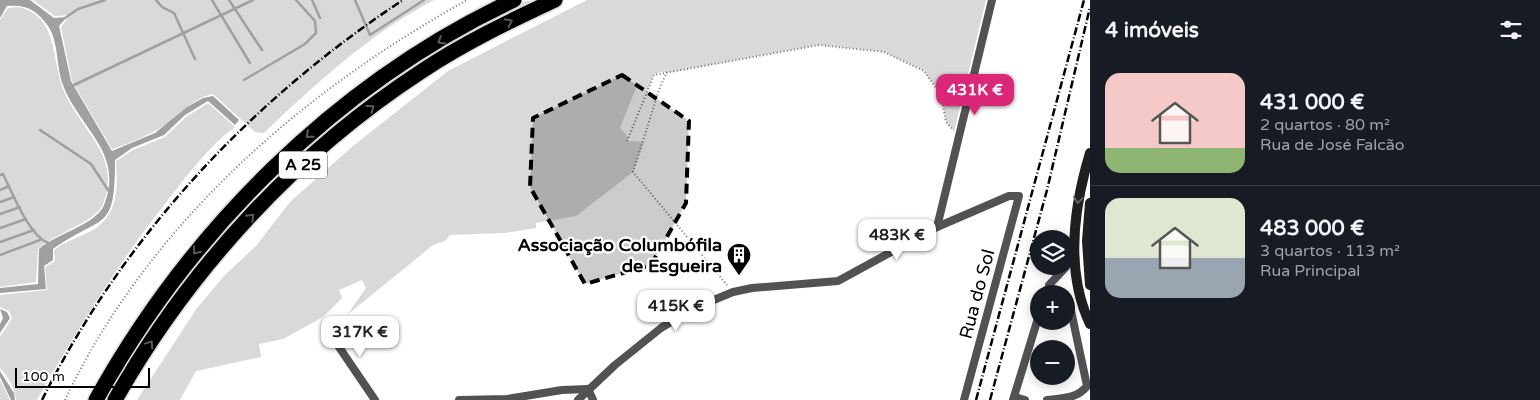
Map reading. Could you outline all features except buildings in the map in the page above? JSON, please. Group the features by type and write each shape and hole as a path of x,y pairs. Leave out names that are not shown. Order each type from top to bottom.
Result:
{"highway":[{"name":"A 25","path":"96,400 118,359 164,291 214,229 274,165 337,111 413,57 514,0"},
{"name":"A 25","path":"115,400 134,366 178,302 226,241 286,180 348,125 422,71 502,25 555,0"}],"main road":[{"path":"1088,320 1080,293 1075,247 1078,198 1090,152"},
{"path":"1090,203 1087,241 1090,285"}],"street":[{"path":"578,400 614,365 676,318 708,302 733,292 770,286 838,281 937,227 992,0"},
{"name":"Rua do Sol","path":"937,227 1009,196 1019,196 964,400"},
{"path":"1049,285 1058,275"},
{"path":"1075,310 1088,320"},
{"path":"326,328 375,400"},
{"path":"1025,400 1014,399 1035,330"},
{"path":"1047,400 1072,398 1082,392 1086,386 1074,330"},
{"path":"458,400 507,399 562,390 588,389"},
{"path":"588,389 593,400"}],"path":[{"path":"627,141 654,75 819,45 884,52 924,71 941,95 946,122 959,134"},
{"path":"667,72 660,87 633,172 641,184 733,292"}],"highlighted area":[{"path":"622,75 689,121 686,203 651,265 585,284 530,187 533,118"}],"shaded area":[{"path":"0,0 30,0 54,18 67,17 59,26 71,81 112,151 155,133 187,107 203,98 213,96 239,120 235,125 208,101 185,115 164,135 132,148 115,160 114,184 109,211 95,225 53,249 53,260 44,266 46,289 0,293 0,288 38,284 39,249 85,223 100,212 109,187 109,170 97,142 70,100 63,85 52,32 40,16 25,7 7,6 0,18"},
{"path":"33,0 434,0 388,28 344,61 264,133 255,132 213,94 192,103 157,130 112,149 72,81 61,27 70,15 55,16"},
{"path":"540,0 496,21 274,182 109,400 102,400 138,339 190,270 273,179 319,137 366,99 417,63 469,31 525,1"},
{"path":"587,0 986,0 954,132 946,122 941,95 924,71 884,52 819,45 672,72 660,72 654,75 647,92 636,88 620,128 629,138 627,141 644,142 633,172 576,216 536,223 536,228 505,233 450,235 445,241 433,245 347,315 366,288 362,280 339,290 342,298 323,317 283,339 259,344 261,357 196,371 180,400 137,400 197,308 225,275 256,246 290,202 353,146 448,71"},
{"path":"18,7 31,12 41,19 47,29 52,41 64,91 71,106 97,144 103,158 107,171 107,187 103,204 99,210 84,222 45,243 38,249 36,282 0,287 0,20 8,8"},
{"path":"208,103 235,127 199,161 132,248 83,323 37,400 16,400 11,383 0,368 0,337 12,318 9,311 0,307 0,295 47,290 45,267 55,261 54,250 93,230 101,224 112,209 117,181 116,161 133,150 165,137 186,117"},
{"path":"0,309 7,312 10,318 0,333 0,324 3,318"},
{"path":"0,371 14,393 15,400 11,400 0,377"},
{"path":"0,380 9,398 9,400 0,400"}],"waterway":[{"path":"65,18 78,9 105,0"},
{"path":"156,0 162,7 174,13 195,59"},
{"path":"212,0 250,63"},
{"path":"229,0 262,50"},
{"path":"72,86 253,0"},
{"path":"244,80 305,44 316,33 315,21 296,0"},
{"path":"312,0 320,18"},
{"path":"355,0 370,35 424,0"},
{"path":"40,130 91,164 110,193"},
{"path":"0,175 3,174 16,202 34,231 48,243"},
{"path":"0,190 9,186"},
{"path":"0,202 14,197"},
{"path":"0,214 20,207"},
{"path":"0,228 26,219"},
{"path":"0,242 34,230"},
{"path":"0,255 40,240"}],"railway":[{"path":"42,400 75,340 111,283 152,228 196,176 243,128 294,82 347,39 403,0"},
{"path":"976,400 1084,0"},
{"path":"990,400 1047,190 1090,7"}],"place":[{"name":"Associação Columbófila de Esgueira","path":"739,276"}]}
